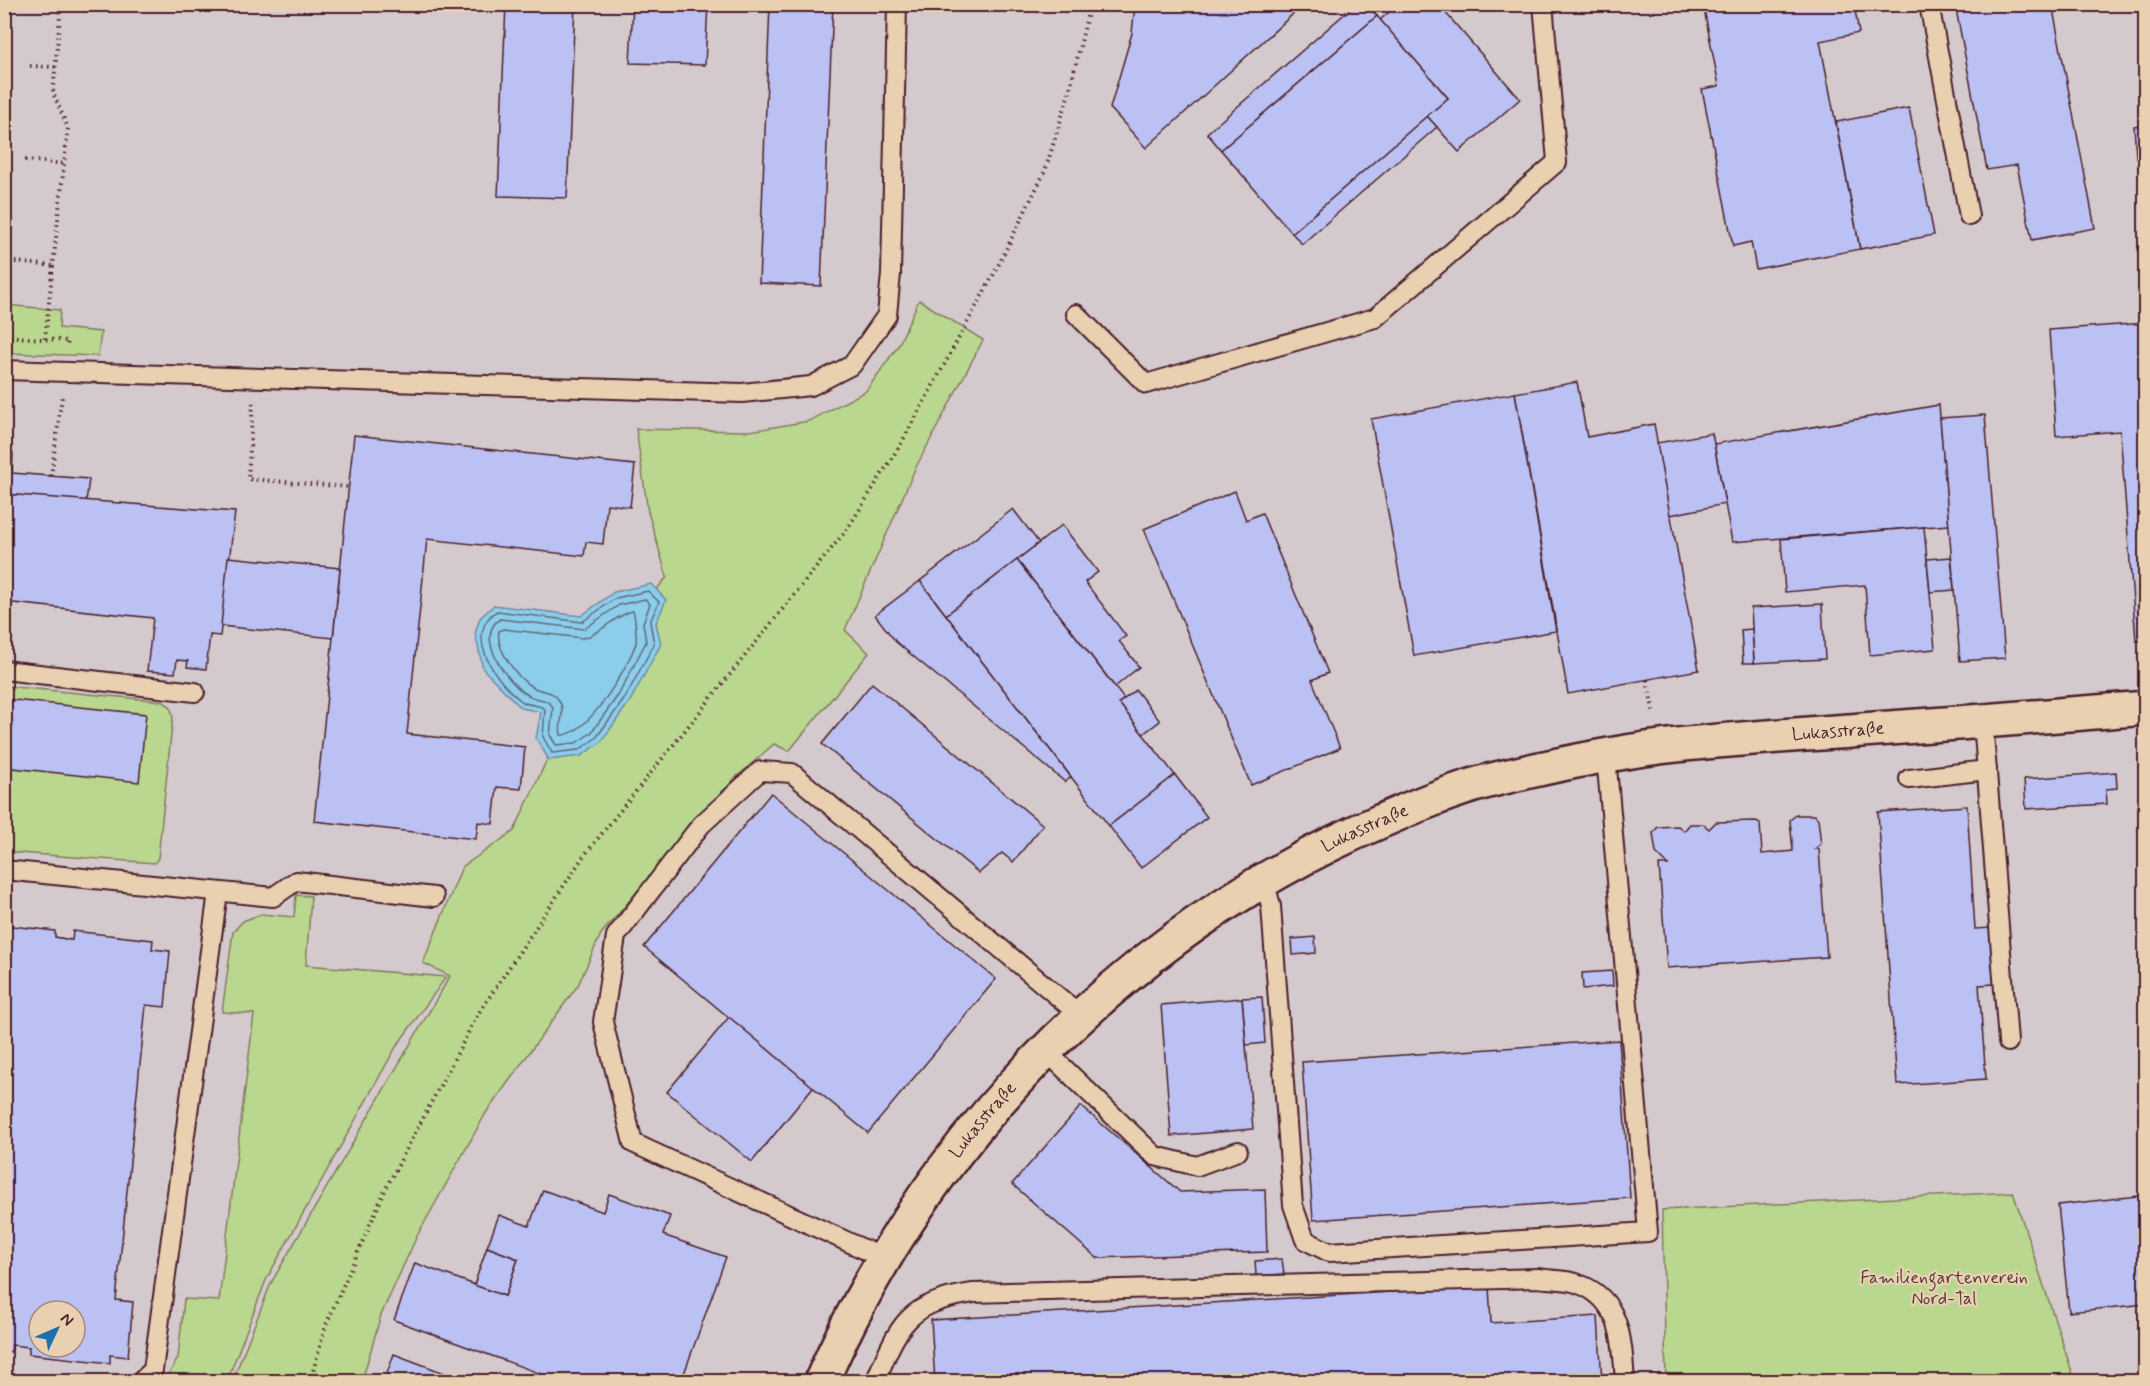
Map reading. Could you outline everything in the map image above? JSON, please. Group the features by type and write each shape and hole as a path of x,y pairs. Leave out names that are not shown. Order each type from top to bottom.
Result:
{"street":[{"name":"Lukasstraße","path":"821,1382 840,1339 915,1209 994,1104 1045,1050 1131,971 1195,923 1264,879 1311,853 1399,813 1491,780 1606,756 1727,741 2145,708"}],"lane":[{"path":"4,370 742,393 812,386 852,365 887,315 891,274 897,4"},
{"path":"1076,315 1146,384 1375,318 1557,162 1544,4"},
{"path":"1929,4 1969,216"},
{"path":"4,670 195,692"},
{"path":"1983,721 2008,1042"},
{"path":"1264,879 1271,906 1293,1205 1305,1240 1329,1252 1648,1232 1606,756"},
{"path":"1909,779 1987,770"},
{"path":"885,1259 633,1143 603,1022 616,936 701,825 760,771 792,773 1081,1016"},
{"path":"4,870 273,897 296,881 434,897"},
{"path":"140,1382 153,1370 218,892"},
{"path":"1045,1050 1155,1156 1197,1166 1238,1151"},
{"path":"875,1382 899,1328 917,1310 941,1298 973,1293 1538,1278 1578,1283 1600,1295 1614,1312 1621,1332 1624,1382"}],"path":[{"path":"45,339 68,128 53,93 61,4"},
{"path":"310,1382 326,1325 386,1188 478,1014 584,857 848,528 902,441 996,270 1045,171 1069,93 1090,4"},
{"path":"30,66 55,68"},
{"path":"25,160 65,164"},
{"path":"15,262 54,266"},
{"path":"255,378 248,479 348,487"},
{"path":"51,476 60,408"}],"shaded area":[{"path":"5,5 2145,5 2145,1381 2075,1381 2013,1192 1662,1210 1666,1381 5,1382"}],"green space":[{"path":"919,300 983,340 915,469 845,630 869,653 789,751 774,744 734,779 601,934 578,985 486,1113 417,1236 381,1315 362,1381 232,1382 271,1283 450,976 423,963 462,867 514,831 585,677 667,577 648,512 636,429 750,431 809,421 866,391 898,346"},
{"path":"5,305 60,310 59,328 101,332 98,356 5,353"},
{"path":"4,686 162,701 170,706 173,716 158,858 155,863 5,852"},
{"path":"296,895 311,896 306,965 446,977 396,1047 266,1280 227,1381 165,1381 178,1358 184,1299 219,1301 254,1014 222,1012 233,932 243,921 261,914 294,917"},
{"name":"Familiengartenverein Nord-Tal","path":"2013,1192 2075,1381 1666,1381 1662,1210"}],"water":[{"path":"651,584 666,600 656,623 661,644 630,701 601,742 581,756 549,760 536,738 541,712 521,708 483,669 475,633 480,618 494,605 581,616 614,592"}],"building":[{"path":"506,4 575,4 567,198 498,196"},
{"path":"633,4 708,4 705,65 630,63"},
{"path":"770,4 833,4 821,286 759,283"},
{"path":"1135,4 1304,4 1146,148 1110,108 1132,33"},
{"path":"1356,4 1367,4 1377,16 1221,150 1207,133"},
{"path":"1398,4 1438,4 1520,99 1459,152 1427,116 1448,98 1380,20"},
{"path":"1703,4 1854,4 1859,33 1820,41 1860,249 1756,269 1751,242 1733,246 1702,89 1719,86"},
{"path":"1955,4 2052,4 2095,228 2032,240 2017,165 1987,170"},
{"path":"1377,16 1448,98 1292,233 1221,150"},
{"path":"1909,108 1934,235 1860,249 1836,122"},
{"path":"1427,116 1437,127 1302,244 1292,233"},
{"path":"2146,125 2146,157 2136,157 2134,126"},
{"path":"2146,323 2146,640 2136,641 2120,431 2056,436 2049,330"},
{"path":"1577,382 1587,437 1654,424 1699,670 1568,694 1515,393"},
{"path":"1515,393 1556,631 1414,656 1371,419"},
{"path":"1939,405 1949,525 1732,542 1714,444"},
{"path":"1985,415 2005,658 1960,661 1940,418"},
{"path":"1712,433 1725,504 1670,515 1657,443"},
{"path":"354,435 635,465 630,507 607,504 603,544 586,542 584,556 427,539 407,734 525,747 521,789 497,787 493,824 478,822 476,839 314,821"},
{"path":"4,452 13,453 12,473 89,479 86,502 4,494"},
{"path":"1235,491 1246,520 1262,513 1328,673 1312,680 1340,748 1251,785 1144,529"},
{"path":"4,494 235,512 220,636 210,635 206,669 187,667 188,661 177,660 175,673 147,671 153,618 4,602"},
{"path":"1013,509 1039,543 946,615 920,581"},
{"path":"1062,525 1098,572 1085,582 1126,636 1119,641 1139,667 1115,687 1017,560"},
{"path":"1924,527 1935,649 1870,655 1865,585 1785,592 1781,539"},
{"path":"228,557 340,568 333,638 221,626"},
{"path":"1951,557 1954,590 1930,592 1927,559"},
{"path":"1017,560 1124,699 1119,703 1175,775 1109,826 946,615"},
{"path":"920,581 1071,777 1065,782 896,642 875,615"},
{"path":"1822,604 1825,659 1754,663 1751,608"},
{"path":"1752,629 1754,663 1743,663 1741,630"},
{"path":"872,683 1043,825 1013,862 1002,853 979,873 822,744"},
{"path":"1136,690 1160,721 1143,734 1119,703"},
{"path":"4,699 146,714 139,782 4,767"},
{"path":"2116,772 2117,788 2106,789 2107,804 2026,809 2024,779"},
{"path":"1175,775 1207,817 1141,868 1109,826"},
{"path":"771,793 996,979 868,1133 644,947"},
{"path":"1967,806 1975,929 1991,928 1995,984 1979,985 1986,1079 1897,1085 1878,812"},
{"path":"1796,815 1815,815 1818,819 1821,844 1815,849 1819,849 1827,957 1667,968 1659,865 1668,865 1656,853 1653,833 1658,827 1678,826 1684,831 1690,824 1703,824 1709,829 1716,822 1756,821 1760,823 1762,854 1793,851 1790,820"},
{"path":"4,925 55,931 55,937 72,940 73,931 153,940 152,949 170,951 165,1007 146,1005 116,1300 133,1302 128,1357 110,1355 110,1363 74,1359 87,1359 87,1299 27,1299 27,1347 12,1345 11,1352 4,1351"},
{"path":"1315,937 1316,953 1293,955 1292,939"},
{"path":"1612,971 1613,986 1583,989 1582,973"},
{"path":"1262,997 1265,1043 1246,1045 1242,998"},
{"path":"1242,998 1253,1129 1171,1136 1161,1005"},
{"path":"729,1017 813,1087 752,1162 667,1092"},
{"path":"1619,1040 1630,1198 1313,1220 1302,1062"},
{"path":"1081,1106 1180,1192 1265,1189 1267,1252 1097,1258 1012,1184"},
{"path":"543,1190 603,1212 609,1194 670,1216 663,1235 726,1257 681,1382 563,1382 394,1320 415,1263 505,1296 518,1259 487,1247 499,1215 529,1226"},
{"path":"2146,1195 2146,1304 2069,1312 2058,1205"},
{"path":"487,1247 518,1259 505,1296 474,1285"},
{"path":"1282,1259 1284,1274 1256,1276 1255,1261"},
{"path":"1489,1286 1491,1323 1598,1316 1602,1382 935,1382 931,1320"},
{"path":"394,1354 468,1382 384,1382"}]}
